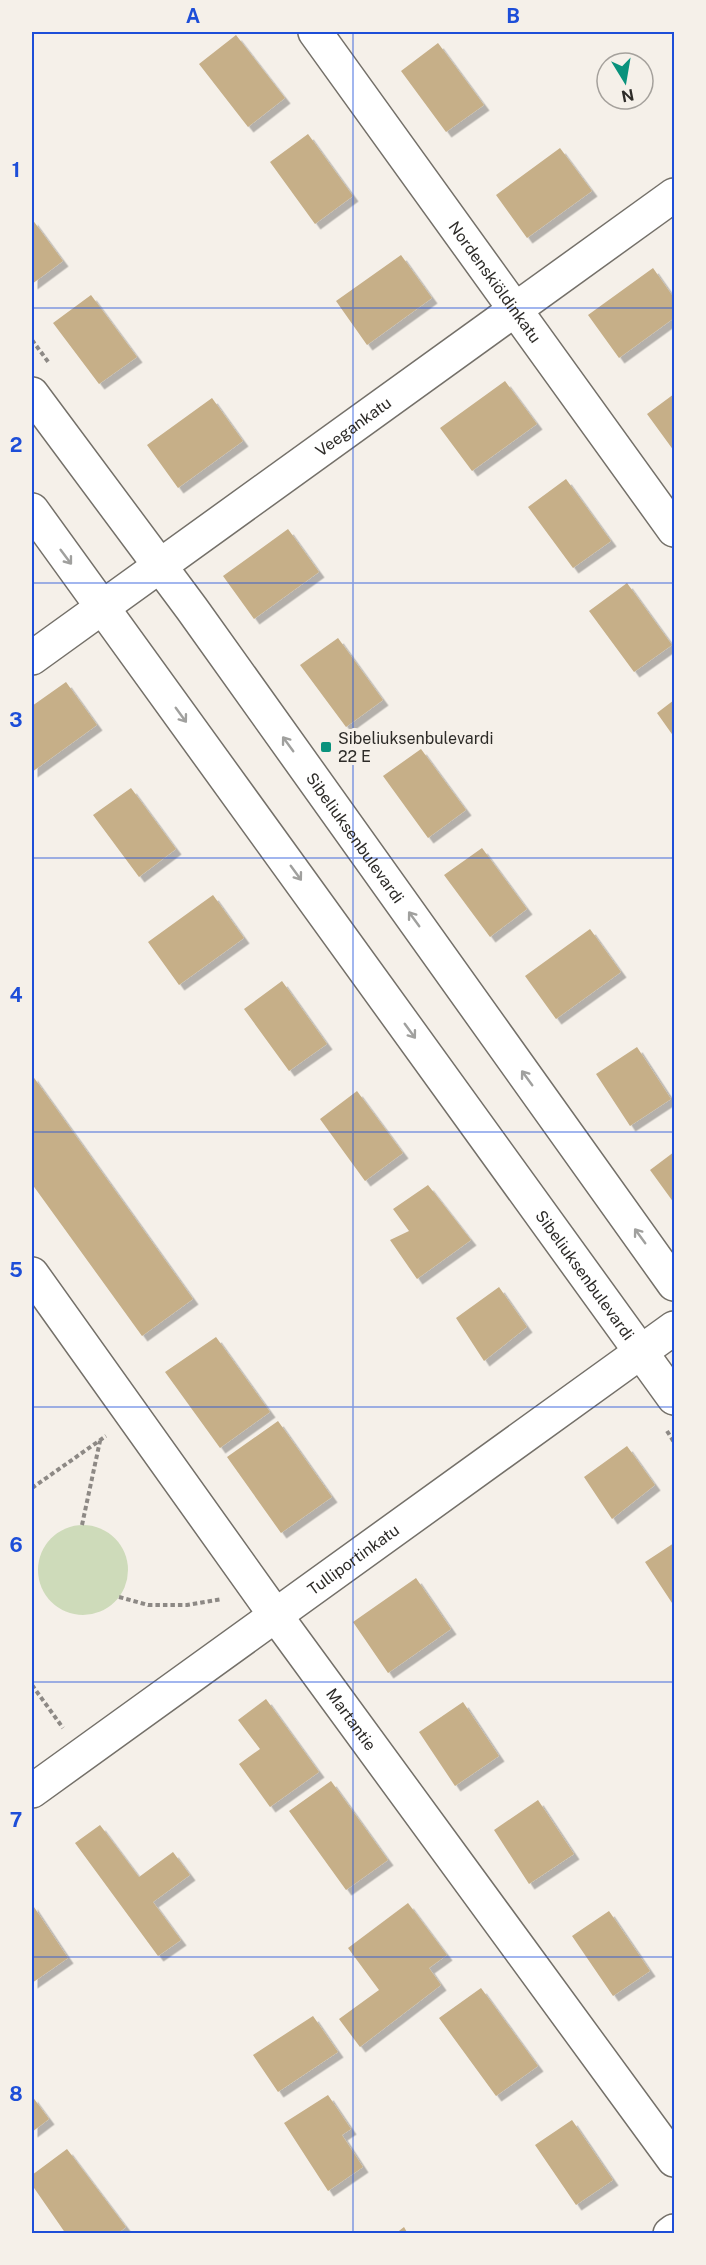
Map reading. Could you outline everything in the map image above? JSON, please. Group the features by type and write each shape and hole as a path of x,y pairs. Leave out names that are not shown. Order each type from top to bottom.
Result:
{"street":[{"name":"Nordenskiöldinkatu","path":"315,32 675,530"},
{"name":"Veegankatu","path":"32,658 675,195"},
{"name":"Sibeliuksenbulevardi","path":"32,394 161,566 675,1284"},
{"name":"Sibeliuksenbulevardi","path":"32,510 675,1398"},
{"name":"Martantie","path":"32,1274 276,1616 675,2160"},
{"name":"Tulliportinkatu","path":"32,1791 675,1328"},
{"path":"670,2234 675,2231"}],"path":[{"path":"32,1488 134,1417"},
{"path":"82,1525 100,1440"},
{"path":"119,1597 148,1605 187,1605 226,1598 251,1580"},
{"path":"32,1685 82,1754"}],"green space":[{"path":"83,1525 100,1528 115,1538 125,1553 128,1570 125,1587 115,1602 100,1612 83,1615 66,1612 51,1602 41,1587 38,1570 41,1553 51,1538 66,1528"}],"building":[{"path":"236,35 285,98 248,127 199,64"},
{"path":"438,43 484,105 446,132 401,71"},
{"path":"308,134 353,196 315,224 270,162"},
{"path":"560,148 592,191 527,238 496,195"},
{"path":"32,219 63,261 32,284"},
{"path":"401,255 432,298 367,345 336,301"},
{"path":"653,268 674,298 674,318 619,358 588,315"},
{"path":"91,295 137,357 99,384 53,323"},
{"path":"505,381 537,424 472,471 440,428"},
{"path":"674,394 674,451 647,414"},
{"path":"212,398 243,441 178,488 147,445"},
{"path":"566,479 611,541 573,568 528,507"},
{"path":"288,529 319,572 254,619 223,576"},
{"path":"627,583 672,645 634,672 589,611"},
{"path":"338,638 383,700 346,727 300,665"},
{"path":"66,682 97,725 32,772 32,706"},
{"path":"674,700 674,737 657,713"},
{"path":"421,749 466,810 428,838 383,776"},
{"path":"131,788 176,849 139,877 93,815"},
{"path":"482,848 527,909 490,937 444,875"},
{"path":"213,895 244,938 179,985 148,942"},
{"path":"590,929 621,972 556,1019 525,976"},
{"path":"282,981 327,1044 289,1071 244,1009"},
{"path":"637,1047 671,1099 630,1126 596,1074"},
{"path":"32,1075 193,1299 142,1336 32,1184"},
{"path":"357,1091 403,1153 365,1181 320,1119"},
{"path":"674,1152 674,1203 650,1170"},
{"path":"428,1185 471,1240 417,1279 390,1240 409,1231 393,1209"},
{"path":"499,1287 527,1327 484,1361 456,1318"},
{"path":"216,1337 270,1412 220,1448 165,1372"},
{"path":"278,1421 332,1497 281,1533 227,1457"},
{"path":"627,1446 655,1485 612,1519 584,1477"},
{"path":"674,1543 674,1606 645,1562"},
{"path":"416,1578 451,1629 388,1673 353,1622"},
{"path":"266,1699 319,1772 270,1807 239,1764 260,1749 238,1720"},
{"path":"463,1702 499,1756 455,1786 419,1732"},
{"path":"331,1781 388,1860 346,1890 289,1811"},
{"path":"538,1800 574,1854 529,1884 494,1830"},
{"path":"100,1825 139,1877 173,1852 190,1875 153,1902 181,1940 158,1956 75,1843"},
{"path":"408,1903 447,1955 429,1968 441,1985 360,2047 339,2019 379,1990 348,1948"},
{"path":"32,1904 68,1958 32,1983"},
{"path":"609,1911 650,1971 613,1996 572,1936"},
{"path":"481,1988 538,2066 496,2096 439,2018"},
{"path":"313,2016 338,2052 278,2092 253,2055"},
{"path":"328,2095 351,2129 342,2135 363,2167 328,2191 284,2123"},
{"path":"32,2096 49,2119 32,2132"},
{"path":"572,2120 613,2180 576,2205 535,2145"},
{"path":"67,2149 126,2227 117,2234 66,2234 32,2185 32,2175"},
{"path":"404,2227 408,2234 395,2234"}],"place":[{"name":"Sibeliuksenbulevardi 22 E","path":"326,747"}]}
